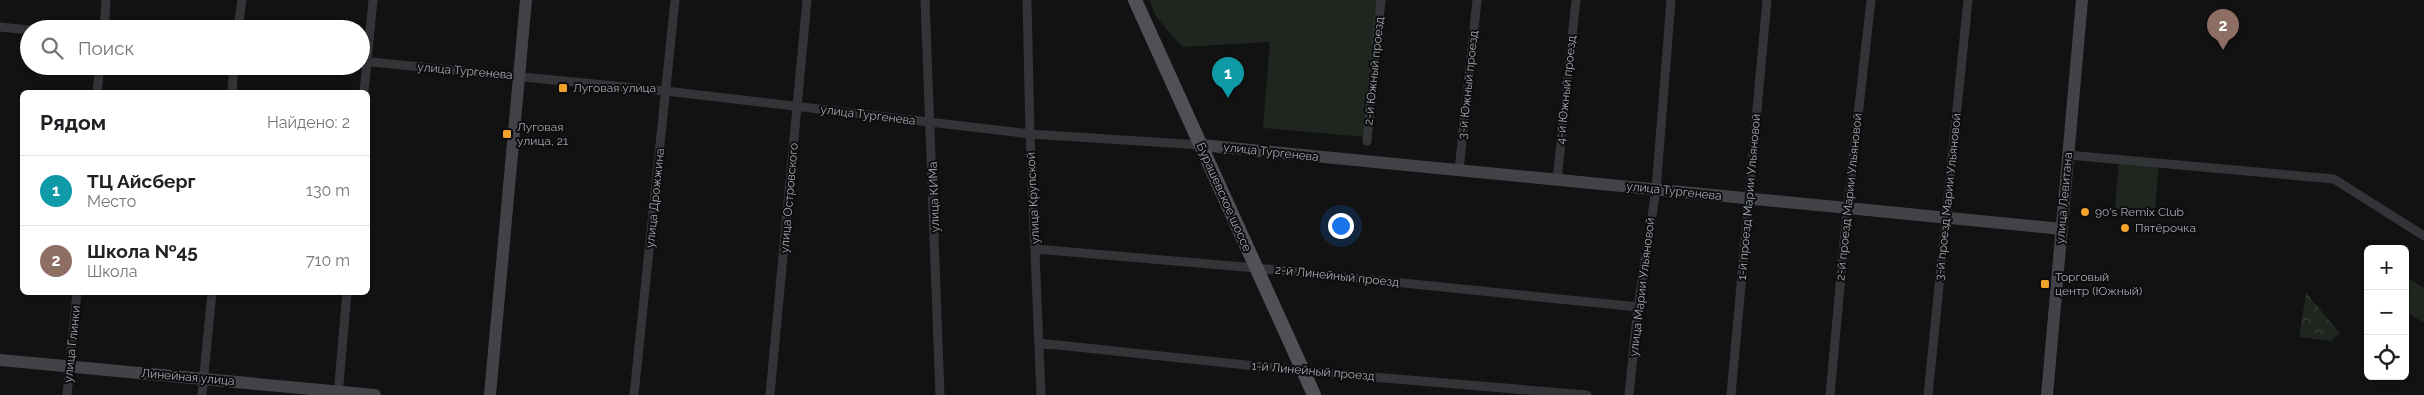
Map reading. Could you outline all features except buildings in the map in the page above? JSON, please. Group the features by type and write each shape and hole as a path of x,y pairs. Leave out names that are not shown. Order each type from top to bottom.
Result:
{"main road":[{"name":"Бурашевское шоссе","path":"1135,0 1314,395"}],"street":[{"path":"105,20 106,0"},
{"path":"239,20 242,0"},
{"path":"370,20 373,0"},
{"path":"490,395 526,0"},
{"name":"улица Дрожжина","path":"634,395 674,0"},
{"name":"улица Островского","path":"770,395 807,0"},
{"name":"улица КИМа","path":"925,0 940,395"},
{"name":"улица Крупской","path":"1027,0 1030,134 1041,395"},
{"name":"2-й Южный проезд","path":"1367,141 1381,0"},
{"name":"3-й Южный проезд","path":"1459,170 1477,0"},
{"name":"4-й Южный проезд","path":"1557,180 1576,0"},
{"name":"улица Марии Ульяновой","path":"1629,395 1638,307 1656,190 1671,0"},
{"name":"1-й проезд Марии Ульяновой","path":"1731,395 1767,0"},
{"name":"2-й проезд Марии Ульяновой","path":"1830,395 1871,0"},
{"name":"3-й проезд Марии Ульяновой","path":"1928,395 1968,0"},
{"name":"улица Левитана","path":"2047,395 2082,0"},
{"path":"0,27 20,29"},
{"name":"улица Тургенева","path":"370,62 666,91 1030,134 1201,145 2062,229"},
{"path":"97,90 99,75"},
{"path":"232,90 233,75"},
{"path":"364,75 364,90"},
{"path":"2068,155 2334,179 2424,236"},
{"name":"2-й Линейный проезд","path":"1036,249 1256,268 1638,307"},
{"name":"улица Глинки","path":"67,395 77,295"},
{"path":"202,395 212,295"},
{"path":"338,393 347,295"},
{"name":"1-й Линейный проезд","path":"1039,343 1302,371 1587,395"},
{"name":"Линейная улица","path":"0,360 375,395"}],"green space":[{"path":"1149,0 1378,0 1365,137 1263,128 1270,42 1182,47 1157,18"},
{"path":"2119,158 2159,161 2155,212 2115,209"},
{"path":"2409,279 2424,288 2424,323 2409,314"},
{"path":"2306,293 2340,333 2331,341 2299,337"}],"place":[{"name":"Школа №45","path":"2223,50"},
{"name":"Луговая улица","path":"563,88"},
{"name":"ТЦ Айсберг","path":"1228,98"},
{"name":"Луговая улица, 21","path":"507,134"},
{"name":"90's Remix Club","path":"2085,212"},
{"name":"Пятёрочка","path":"2125,228"},
{"name":"Торговый центр (Южный)","path":"2045,284"}]}
